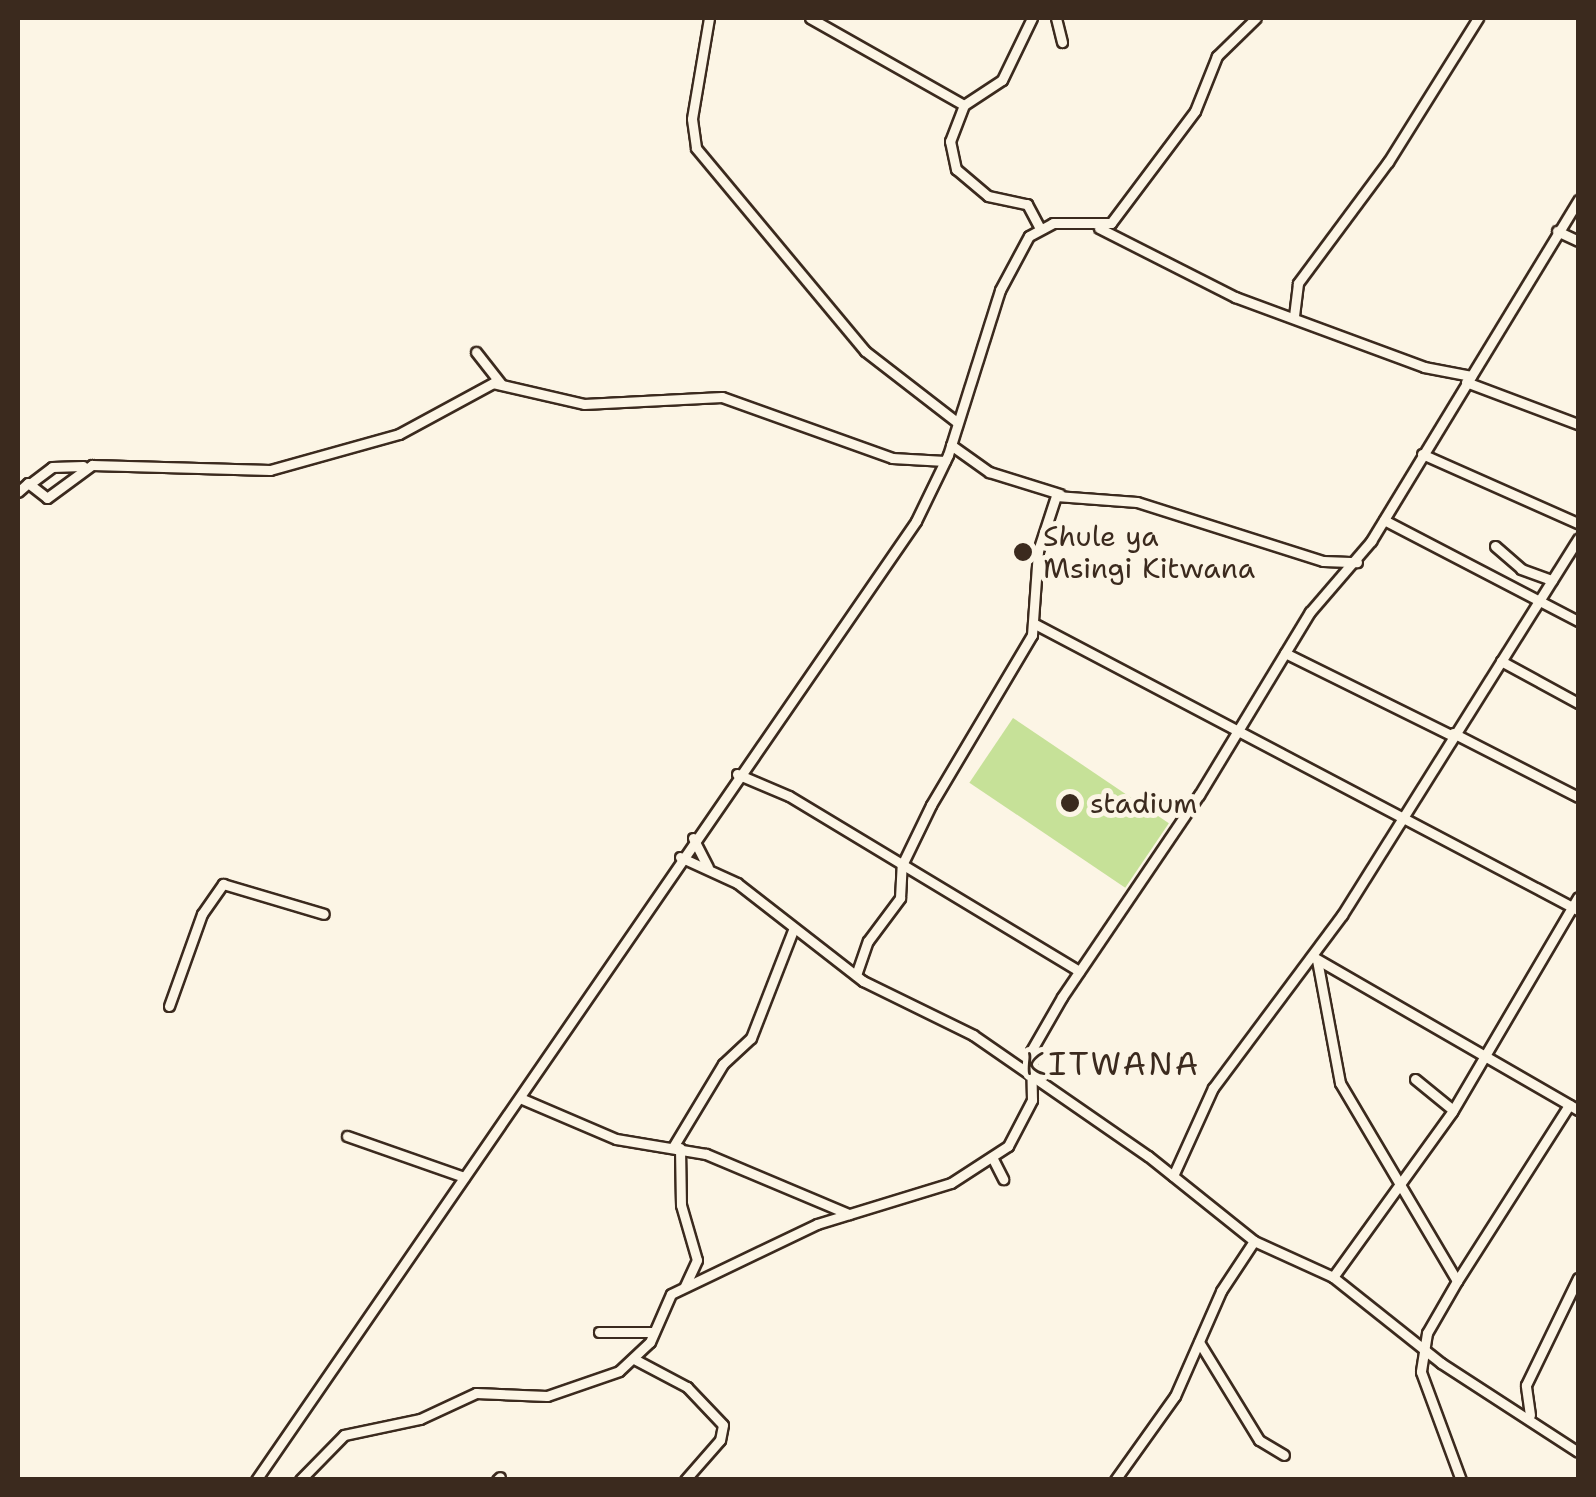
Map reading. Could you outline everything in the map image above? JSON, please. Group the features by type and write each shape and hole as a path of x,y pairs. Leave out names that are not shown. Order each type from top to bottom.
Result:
{"street":[{"path":"709,18 692,119 696,148 865,351 958,422"},
{"path":"810,18 964,104"},
{"path":"1032,18 1002,80 964,104 950,141 956,168 988,196 1027,204 1040,228"},
{"path":"1056,18 1062,42"},
{"path":"1097,227 1118,215 1194,111 1217,56 1256,18"},
{"path":"1294,317 1298,284 1388,162 1478,18"},
{"path":"300,1480 344,1435 420,1419 476,1394 518,1398 572,1390 636,1360 653,1332 664,1301 684,1286 852,1214 937,1188 992,1157 1023,1125 1032,1079 1031,1051 1079,971 1240,730 1310,612 1358,562 1578,200"},
{"path":"1040,228 1097,227 1234,297 1469,379 1578,424"},
{"path":"256,1480 520,1098 736,774 916,521 945,461 1000,290 1040,228"},
{"path":"1557,231 1578,240"},
{"path":"476,352 501,384"},
{"path":"1447,374 1459,393"},
{"path":"18,492 52,467 270,470 398,434 480,387 501,384 584,404 722,397 892,458 945,461"},
{"path":"950,445 989,472 1060,494 1137,502 1324,561 1358,562"},
{"path":"1422,454 1578,522"},
{"path":"30,484 47,498 83,466"},
{"path":"856,976 868,941 900,898 902,865 1035,624 1038,552 1060,494"},
{"path":"1384,520 1578,622"},
{"path":"1173,1176 1213,1088 1315,958 1452,734 1578,539"},
{"path":"1495,546 1521,569 1552,580"},
{"path":"1035,624 1576,904 1453,1110 1399,1191 1333,1277"},
{"path":"1285,653 1578,796"},
{"path":"1501,661 1578,703"},
{"path":"736,774 789,796 1079,971"},
{"path":"693,838 708,866"},
{"path":"680,857 708,866 856,976 945,1018 1173,1176 1254,1241 1333,1277 1422,1348 1530,1415 1578,1452"},
{"path":"169,1006 202,914 223,884 324,914"},
{"path":"684,1286 697,1260 681,1205 677,1148 723,1064 758,1025 793,930"},
{"path":"1315,958 1574,1107 1457,1281 1422,1348 1423,1385 1461,1480"},
{"path":"1315,958 1340,1083 1389,1160 1399,1191 1457,1281"},
{"path":"1415,1079 1453,1110"},
{"path":"520,1098 616,1140 677,1148 852,1214"},
{"path":"348,1136 464,1177"},
{"path":"992,1157 1003,1178"},
{"path":"1115,1480 1166,1411 1198,1342 1254,1241"},
{"path":"1530,1415 1526,1385 1578,1278"},
{"path":"599,1332 653,1332"},
{"path":"1198,1342 1260,1440 1284,1456"},
{"path":"636,1360 687,1387 723,1424 720,1440 687,1479"}],"green space":[{"name":"stadium","path":"1013,718 1169,823 1125,888 969,783"}],"place":[{"name":"Shule ya Msingi Kitwana","path":"1023,552"},
{"name":"stadium","path":"1070,803"}],"district":[{"name":"KITWANA","path":"1113,1064"}]}
